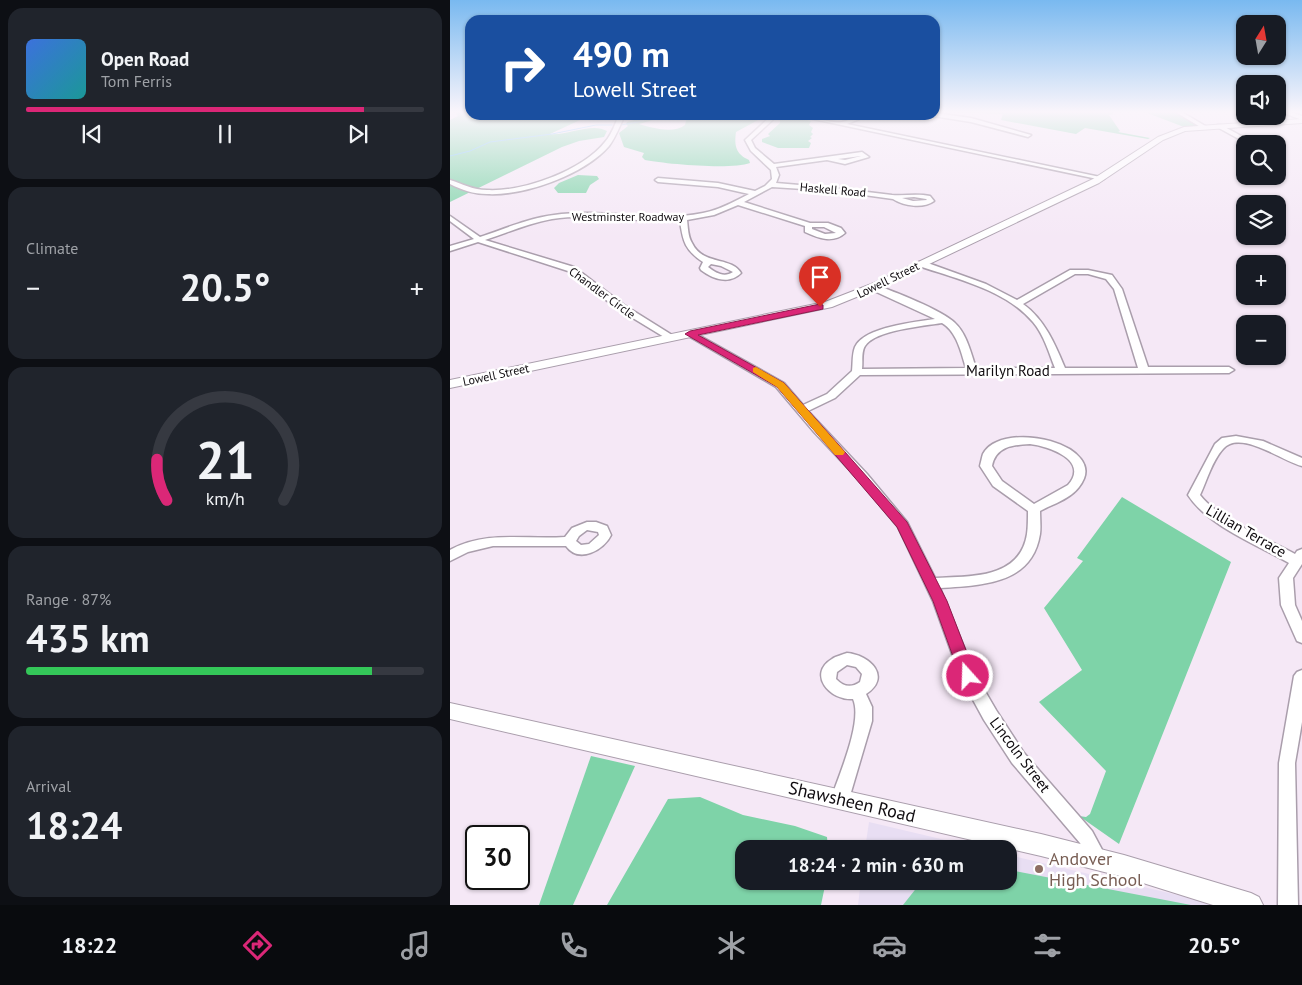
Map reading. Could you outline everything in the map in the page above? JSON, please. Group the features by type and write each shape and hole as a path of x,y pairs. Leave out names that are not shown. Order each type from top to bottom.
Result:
{"main road":[{"name":"Lowell Street","path":"450,384 832,304 875,288 1102,178 1114,172 1139,153"},
{"name":"Shawsheen Road","path":"450,711 1098,859 1251,905"}],"street":[{"path":"450,182 466,189 488,192 514,190 544,182 573,169 597,153"},
{"path":"758,153 771,166 776,175 770,185"},
{"path":"982,153 1102,178"},
{"path":"771,166 825,158 859,154 866,157 843,162 825,158"},
{"path":"658,180 718,185 755,193"},
{"name":"Westminster Roadway","path":"450,249 535,221 558,217 683,218 710,213 770,185"},
{"name":"Haskell Road","path":"770,185 834,189 895,197"},
{"path":"737,202 809,225"},
{"name":"Chandler Circle","path":"450,218 479,240 497,248 534,256 570,269 621,307 669,337"},
{"path":"683,218 686,241 689,248 709,262"},
{"path":"922,264 966,280 1018,303 1030,313 1042,330 1062,372"},
{"path":"1018,303 1073,272 1095,273 1109,277 1118,289 1144,370"},
{"path":"875,288 921,308 952,325 964,345 972,371"},
{"path":"801,410 831,396 856,372 859,347 865,340 888,332 943,320"},
{"name":"Lincoln Street","path":"690,334 780,385 903,525 932,583 968,676 990,715 1018,758 1086,837 1098,859"},
{"name":"Marilyn Road","path":"856,372 1228,370"},
{"name":"Lillian Terrace","path":"1300,558 1214,514 1199,504 1194,495 1220,446 1231,439 1244,439 1302,462"},
{"path":"1020,440 1047,442 1063,449 1078,464 1079,476 1073,486 1034,509 998,484 989,472 987,466 989,456 998,446 1020,440"},
{"path":"932,583 990,579 1012,571 1025,558 1030,547 1034,535 1034,509"},
{"path":"450,556 471,545 487,542 570,541"},
{"path":"1300,558 1286,578 1286,588 1288,605 1302,637"},
{"path":"1288,905 1287,763 1302,676"},
{"path":"840,799 864,721 864,707 858,692"}],"shaded area":[{"path":"869,822 945,840 866,840"},
{"name":"Andover High School","path":"1017,857 1186,897 1211,905 858,905 860,890 1017,890"}],"green space":[{"path":"450,153 549,153 450,202"},
{"path":"644,153 740,153 750,163 729,166 682,165 645,160 642,157"},
{"path":"578,175 597,176 599,179 590,185 586,193 558,193 554,188 559,183"},
{"path":"1122,497 1231,562 1119,844 1079,816 1086,817 1090,814 1106,771 1039,702 1082,670 1044,608 1083,561 1077,558"},
{"path":"591,756 635,766 573,905 539,905"},
{"path":"700,797 743,815 795,826 827,837 827,840 735,840 735,890 824,890 821,905 607,905 668,799"},
{"path":"1017,872 1191,905 903,905 915,890 1017,890"}],"waterway":[{"path":"450,156 461,153"}],"slow traffic":[{"path":"756,370 780,385 839,452"}],"place":[{"name":"Andover High School","path":"1039,869"}],"route":[{"path":"820,307 690,334 780,385 903,525 940,601 968,676"}]}
